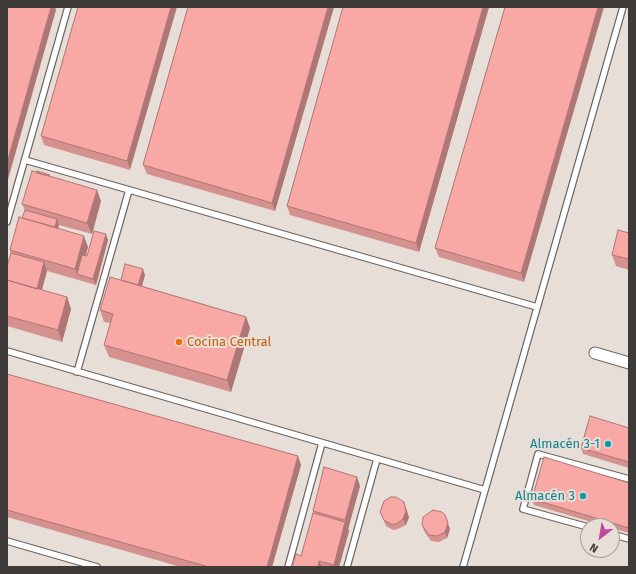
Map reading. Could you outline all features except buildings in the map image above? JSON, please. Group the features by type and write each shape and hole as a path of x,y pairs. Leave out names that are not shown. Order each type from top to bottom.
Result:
{"street":[{"path":"595,353 629,363"}],"lane":[{"path":"7,222 68,7"},
{"path":"463,567 623,7"},
{"path":"25,160 537,307"},
{"path":"77,372 129,190"},
{"path":"7,351 485,490"},
{"path":"288,567 322,443"},
{"path":"580,525 523,509 538,454 629,479"},
{"path":"347,567 377,459"},
{"path":"7,541 98,567"}],"place":[{"name":"Cocina Central","path":"179,342"},
{"name":"Almacén 3-1","path":"608,444"},
{"name":"Almacén 3","path":"583,496"}]}
